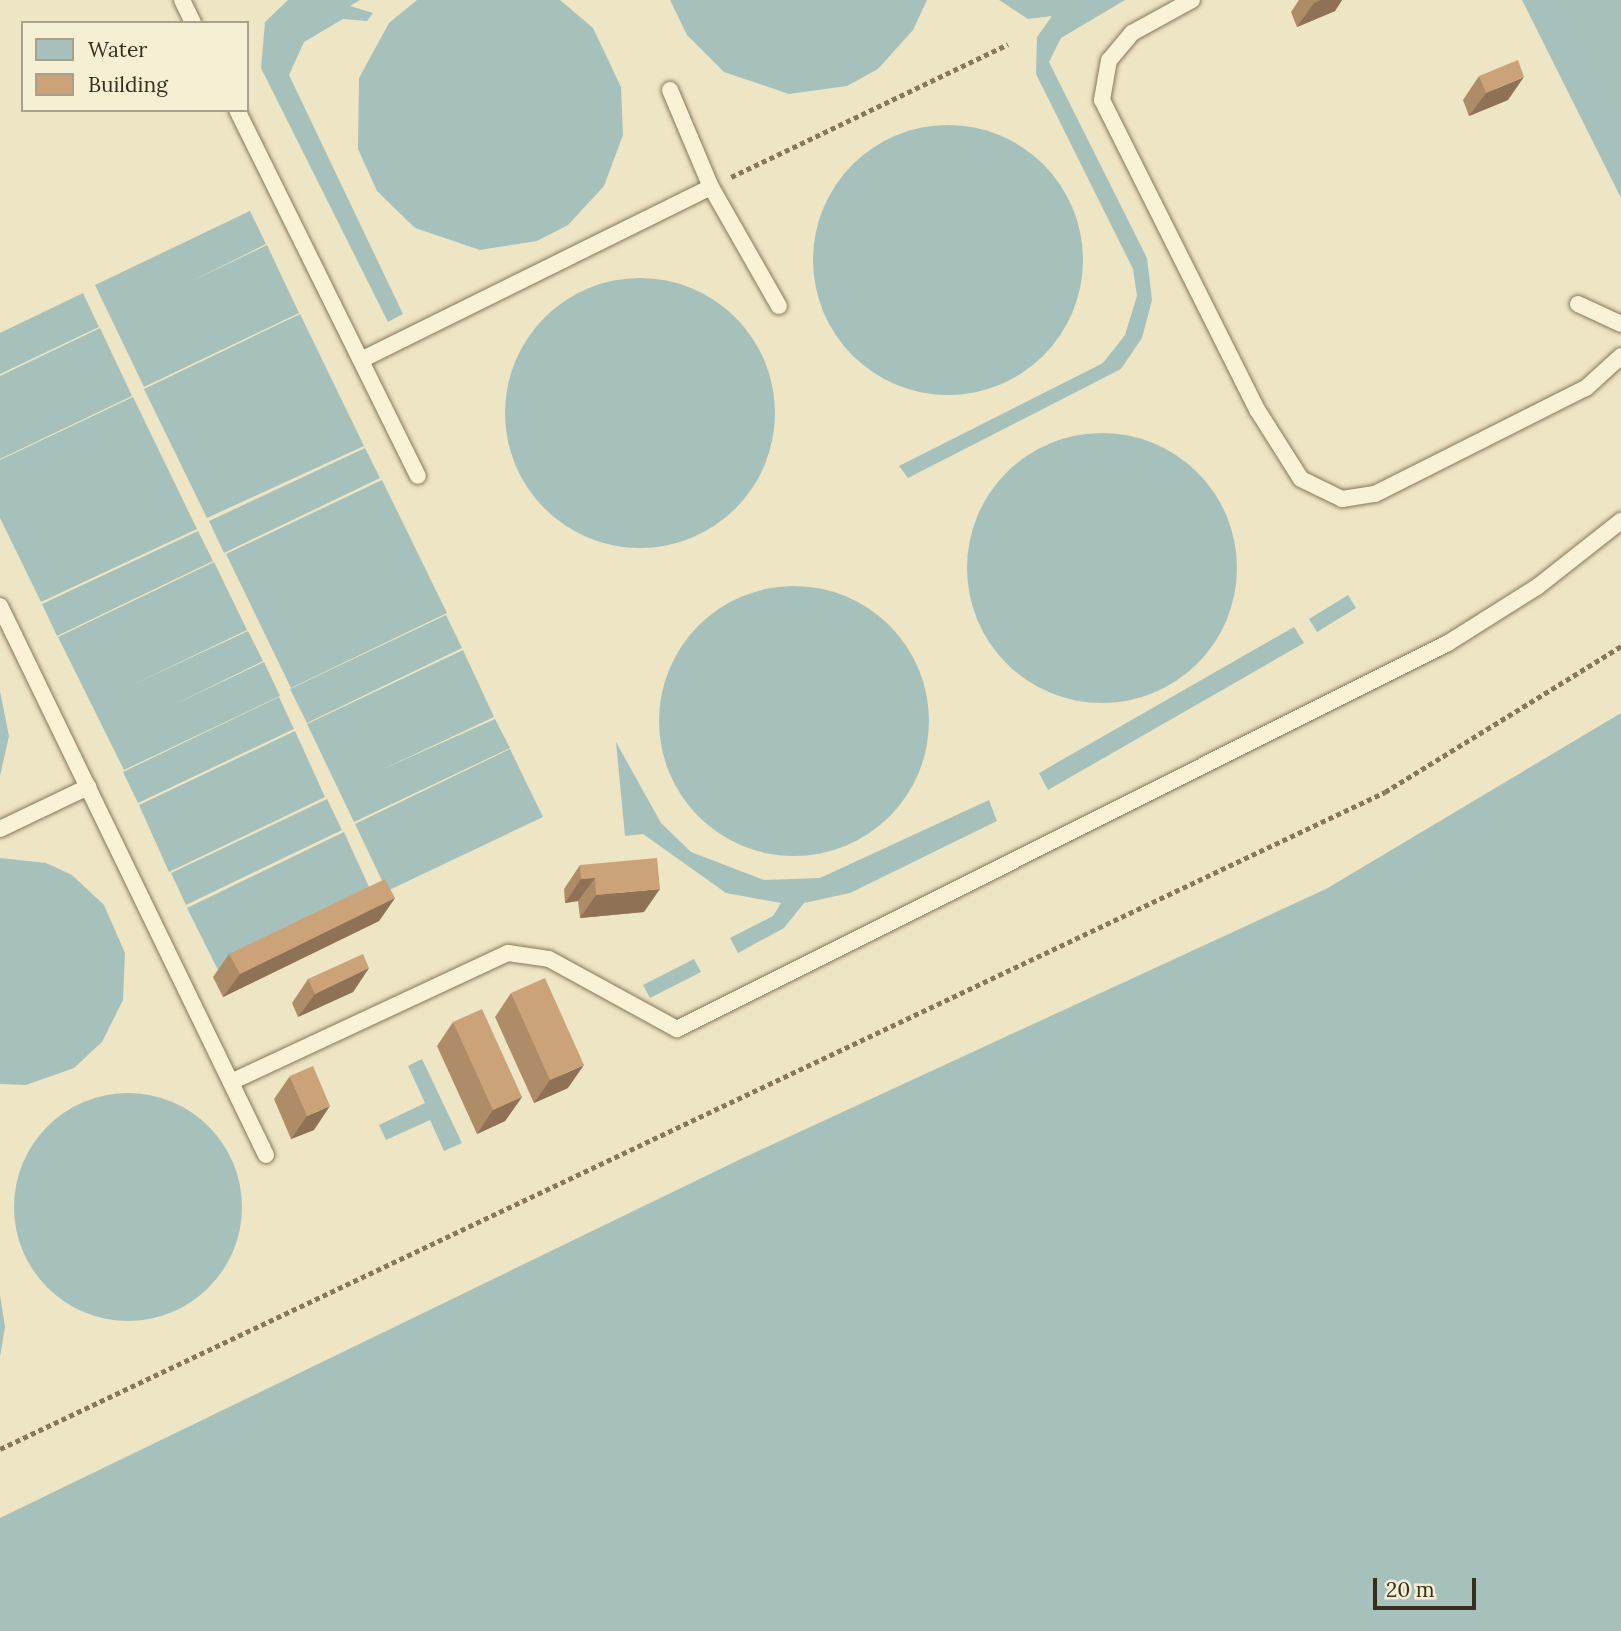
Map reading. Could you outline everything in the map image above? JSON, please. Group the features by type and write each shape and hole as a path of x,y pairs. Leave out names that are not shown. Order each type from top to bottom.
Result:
{"lane":[{"path":"182,0 192,21"},
{"path":"1192,0 1132,33 1109,60 1102,100 1258,411 1301,480 1342,499 1375,494 1586,388 1621,356"},
{"path":"670,90 711,187 779,306"},
{"path":"238,112 418,476"},
{"path":"361,360 711,187"},
{"path":"1578,304 1621,324"},
{"path":"231,1082 508,953 549,958 677,1029 1448,643 1537,587 1621,521"},
{"path":"0,606 266,1155"},
{"path":"0,830 88,786"}],"path":[{"path":"711,187 1008,44"},
{"path":"0,1449 1385,792 1592,670 1621,646"}],"water":[{"path":"288,0 360,0 350,6 373,13 367,21 343,19 304,42 289,75 403,314 388,322 261,68 265,22"},
{"path":"417,0 560,0 593,28 621,87 623,135 604,186 568,225 537,241 480,250 415,228 377,191 358,149 359,78 389,23"},
{"path":"670,0 927,0 913,30 878,69 847,86 789,94 724,72 687,35"},
{"path":"999,0 1125,0 1061,38 1049,62 1147,258 1152,300 1142,338 1121,369 908,478 899,466 1103,363 1125,335 1137,296 1133,269 1036,74 1037,37 1052,16 1028,19"},
{"path":"1522,0 1621,0 1621,198"},
{"path":"948,125 1000,135 1034,156 1052,174 1073,208 1083,260 1073,312 1052,346 1034,364 1000,385 948,395 896,385 862,364 844,346 823,312 813,260 823,208 844,174 862,156 896,135"},
{"path":"250,211 266,244 190,282 267,245 299,313 144,387 95,285"},
{"path":"640,278 692,288 726,309 744,327 765,361 775,413 765,465 744,499 726,517 692,538 640,548 588,538 554,517 536,499 515,465 505,413 515,361 536,327 554,309 588,288"},
{"path":"83,293 99,327 0,374 0,333"},
{"path":"300,314 364,446 207,518 144,389"},
{"path":"100,328 132,396 0,459 0,376"},
{"path":"133,397 197,529 41,602 0,518 0,460"},
{"path":"1102,433 1154,443 1188,464 1206,482 1227,516 1237,568 1227,620 1206,654 1188,672 1154,693 1102,703 1050,693 1016,672 998,654 977,620 967,568 977,516 998,482 1016,464 1050,443"},
{"path":"365,448 380,478 224,553 209,521"},
{"path":"382,480 447,613 291,688 226,554"},
{"path":"198,531 213,561 57,636 42,604"},
{"path":"214,562 247,630 130,686 248,631 263,661 169,707 264,662 280,696 124,770 58,637"},
{"path":"794,586 846,596 880,617 898,635 919,669 929,721 919,773 898,807 880,825 846,846 794,856 742,846 708,825 690,807 669,773 659,721 669,669 690,635 708,617 742,596"},
{"path":"1348,595 1356,608 1317,632 1309,619"},
{"path":"446,615 462,648 307,723 290,689"},
{"path":"1294,627 1304,643 1048,790 1039,773"},
{"path":"463,650 494,717 379,771 495,719 510,748 354,822 307,724"},
{"path":"0,691 9,736 0,776"},
{"path":"279,697 294,729 138,803 123,772"},
{"path":"1621,713 1621,1631 0,1631 0,1518 743,1158 1326,889"},
{"path":"295,731 325,797 169,872 139,805"},
{"path":"616,742 661,823 691,852 764,880 820,878 989,800 997,821 850,893 804,903 784,928 738,953 730,938 773,916 781,903 726,893 643,834 625,836"},
{"path":"510,749 543,817 387,891 355,824"},
{"path":"327,799 342,830 186,905 171,873"},
{"path":"344,832 375,900 220,974 187,908"},
{"path":"0,858 46,863 72,875 104,905 125,953 123,1000 102,1042 74,1068 26,1085 0,1084"},
{"path":"694,959 701,972 650,998 643,985"},
{"path":"422,1059 462,1143 444,1151 430,1120 386,1140 379,1125 425,1103 408,1066"},
{"path":"128,1093 161,1098 182,1107 200,1119 216,1135 237,1174 242,1207 237,1240 228,1261 216,1279 200,1295 161,1316 128,1321 95,1316 74,1307 56,1295 40,1279 19,1240 14,1207 19,1174 28,1153 40,1135 56,1119 95,1098"},
{"path":"0,1295 5,1327 0,1357"}],"building":[{"path":"1518,60 1524,77 1486,93 1479,76"},
{"path":"657,858 660,889 596,895 595,878 581,879 580,865"},
{"path":"385,879 395,898 240,974 229,954"},
{"path":"363,954 369,968 315,994 308,979"},
{"path":"545,978 584,1065 550,1080 511,993"},
{"path":"482,1009 522,1097 493,1110 453,1022"},
{"path":"313,1066 330,1106 307,1116 290,1076"}]}
